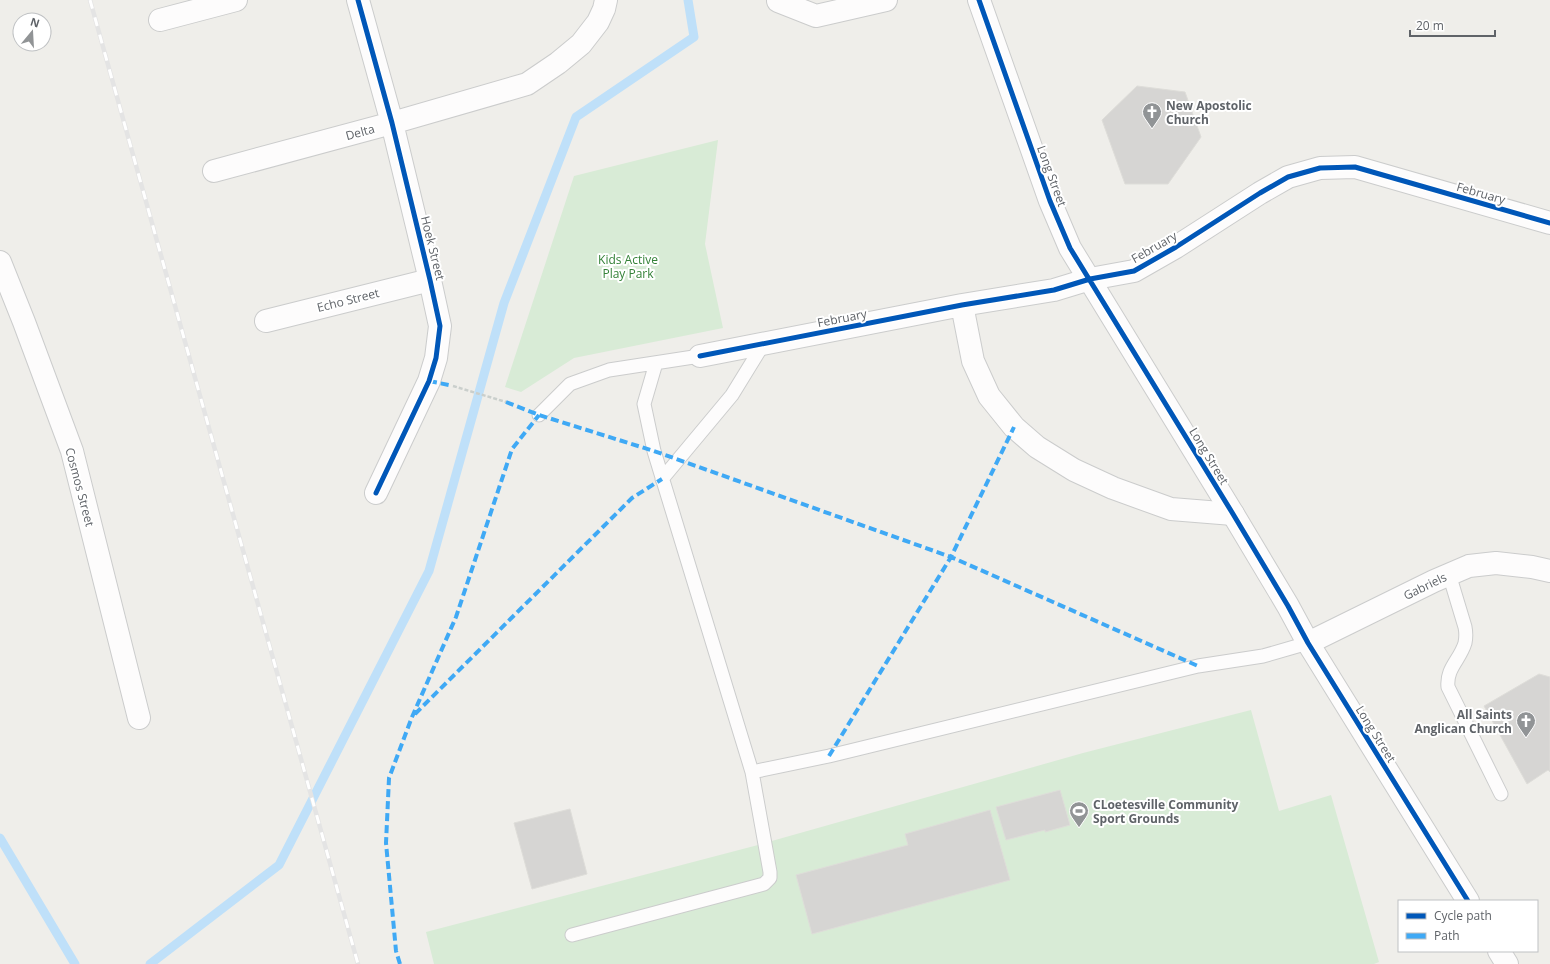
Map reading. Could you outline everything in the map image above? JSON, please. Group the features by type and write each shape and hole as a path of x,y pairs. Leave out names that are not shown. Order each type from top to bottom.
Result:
{"street":[{"path":"160,20 236,0"},
{"name":"Hoek Street","path":"358,0 392,123 440,326 436,358 429,381 376,493"},
{"name":"Delta","path":"214,171 392,123 527,84 558,63 581,44 598,22 606,0"},
{"path":"778,1 816,16 886,0"},
{"name":"Long Street","path":"979,0 1050,201 1070,248 1233,514 1288,606 1308,643 1467,900"},
{"name":"February","path":"700,356 962,305 1054,290 1090,280 1134,271 1176,247 1260,193 1288,177 1320,168 1355,167 1550,224"},
{"name":"Cosmos Street","path":"0,262 72,452 139,718"},
{"name":"Echo Street","path":"266,321 430,280"},
{"path":"962,305 973,361 989,396 1014,427 1037,447 1074,470 1113,488 1171,509 1233,514"},
{"name":"Gabriels","path":"1308,643 1449,574 1469,566 1496,563 1532,567 1550,571"},
{"path":"1500,952 1507,964"}],"lane":[{"path":"662,479 732,395 764,343"},
{"path":"539,415 570,384 609,370 700,356"},
{"path":"572,935 764,884 768,881 770,872 752,772 654,451 644,404 656,363"},
{"path":"1449,574 1466,627 1466,636 1461,652 1448,673 1448,687 1501,794"},
{"path":"752,772 829,756 1198,666 1263,656 1308,643"}],"path":[{"path":"449,385 506,402"}],"green space":[{"name":"Kids Active Play Park","path":"718,140 705,244 723,328 574,358 521,392 505,387 574,176"},
{"name":"CLoetesville Community Sport Grounds","path":"1251,710 1279,811 1331,795 1379,962 1374,964 434,964 426,932 758,845 1083,753"}],"building":[{"name":"New Apostolic Church","path":"1137,86 1185,92 1201,137 1168,184 1125,184 1102,120"},
{"name":"All Saints Anglican Church","path":"1539,674 1550,677 1550,772 1548,770 1527,784 1484,706"},
{"path":"1060,790 1070,825 1006,840 996,807"},
{"path":"570,809 587,874 532,889 514,823"},
{"path":"990,810 1010,880 812,934 796,875 908,845 905,834"}],"waterway":[{"path":"150,964 279,865 429,571 504,303 576,117 694,37 688,0"},
{"path":"0,838 75,964"}],"railway":[{"path":"90,0 358,964"}],"marked path":[{"path":"429,381 449,385"},
{"path":"506,402 539,415 654,451 951,557 1198,666"},
{"path":"400,964 396,951 386,843 389,778 412,717 456,617 512,449 539,415"},
{"path":"829,756 951,557 1014,427"},
{"path":"415,714 632,498 662,479"}],"cycle path":[{"path":"358,0 392,123 440,326 436,358 429,381 376,493"},
{"path":"979,0 1050,201 1070,248 1233,514 1288,606 1308,643 1467,900"},
{"path":"700,356 962,305 1054,290 1090,279 1134,271 1176,247 1260,193 1288,177 1320,168 1355,167 1550,223"}],"place":[{"name":"New Apostolic Church","path":"1152,129"},
{"name":"All Saints Anglican Church","path":"1526,738"},
{"name":"CLoetesville Community Sport Grounds","path":"1079,828"}]}
